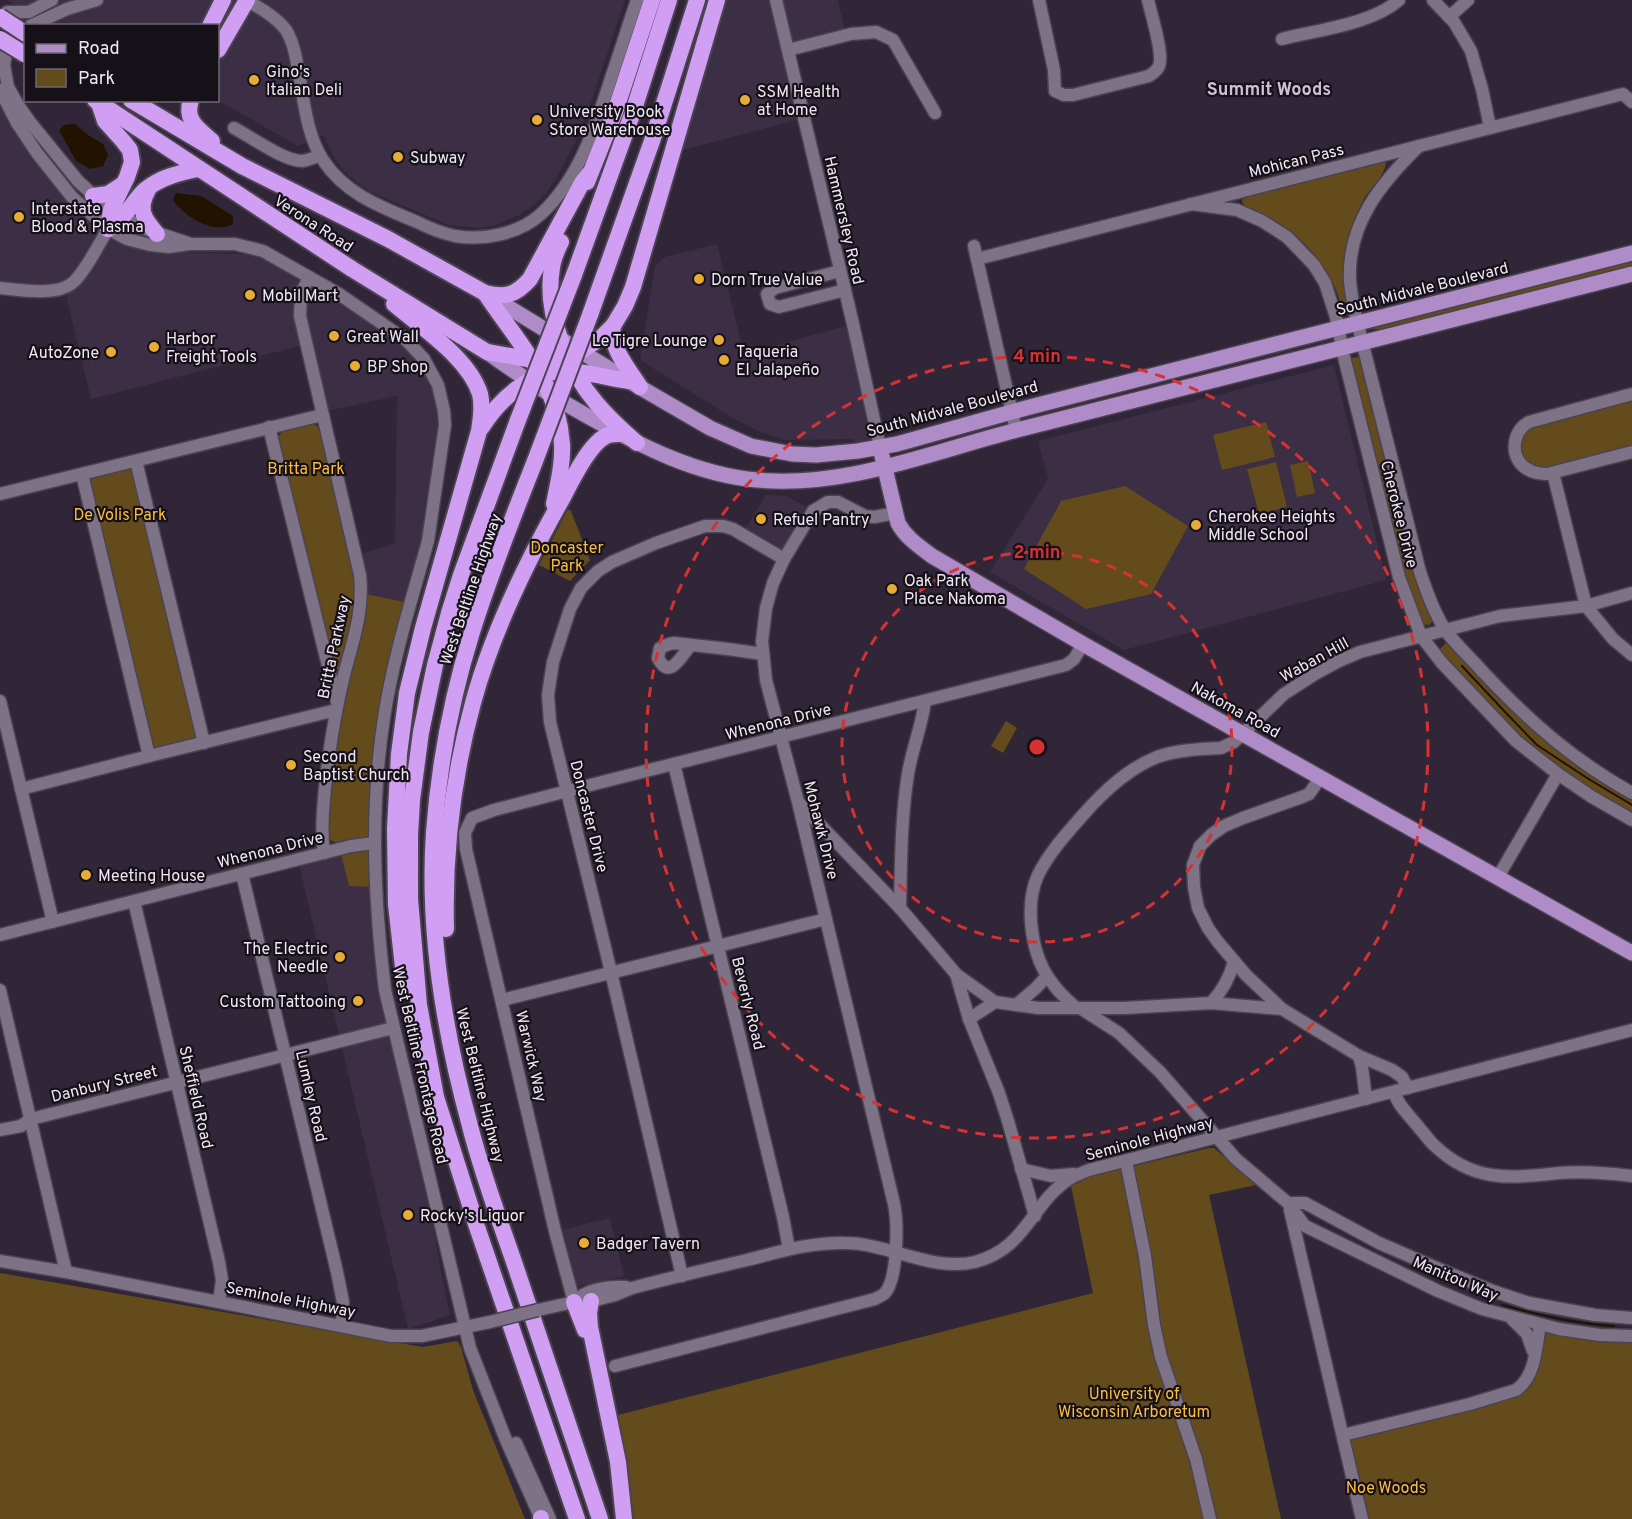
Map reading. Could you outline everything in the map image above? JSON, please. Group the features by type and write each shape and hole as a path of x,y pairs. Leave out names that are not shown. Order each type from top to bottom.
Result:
{"highway":[{"path":"209,0 213,15 211,24"},
{"path":"211,24 224,0"},
{"path":"219,48 246,0"},
{"path":"637,443 596,403 576,372 574,353 559,337 551,298 551,269 615,112 652,0"},
{"name":"West Beltline Highway","path":"577,1519 477,1227 436,1097 419,1005 410,898 410,836 416,764 427,698 449,613 634,109 669,0"},
{"name":"West Beltline Highway","path":"600,1519 470,1126 450,1042 440,981 432,859 442,766 462,666 486,587 590,315 652,141 697,0"},
{"path":"487,352 533,360 554,359 574,353 601,338 613,326 633,287 717,0"},
{"path":"1,10 12,37 24,52"},
{"path":"97,102 105,122 129,150 132,162 122,185 117,213 108,229"},
{"name":"Verona Road","path":"97,102 351,269 487,352"},
{"name":"Verona Road","path":"133,102 242,166 388,239 485,292"},
{"path":"190,102 189,116 192,124 242,166"},
{"path":"117,213 163,178 198,169"},
{"path":"485,292 495,295 512,294 530,279 589,174"},
{"path":"93,196 108,194 122,185"},
{"path":"150,187 142,206 143,215 147,222 164,236"},
{"path":"351,269 457,357 474,380 481,398 482,414 479,431 407,693 397,778 395,861 399,935 403,967 436,1097"},
{"path":"485,292 533,360"},
{"path":"613,326 612,336 615,346 634,384"},
{"path":"479,431 491,413 528,377 533,360"},
{"path":"528,377 576,372 634,384"},
{"path":"528,377 550,395 557,414 562,443 560,471 550,520"},
{"path":"470,1126 446,938 446,875 461,758 479,685 507,609 529,560 582,463 597,443 606,436 619,434"},
{"path":"582,1302 588,1319 618,1461 624,1519"}],"main road":[{"name":"South Midvale Boulevard","path":"574,353 726,436 743,443 792,454 838,454 880,447 1632,253"},
{"path":"550,395 619,434 683,463 758,480 793,482 821,480 847,476 1016,430 1632,274"},
{"name":"Verona Road","path":"485,292 559,337"},
{"name":"Verona Road","path":"487,352 528,377"},
{"name":"Nakoma Road","path":"880,447 898,523 910,540 932,556 1083,644 1632,953"}],"street":[{"path":"1,10 29,12 52,0"},
{"path":"34,24 67,9 97,0"},
{"path":"246,0 286,30 295,53 307,116 320,155 335,175 356,194 435,231 457,236 481,237 502,234 522,226 539,216 559,195 587,144 601,111 637,0"},
{"name":"Hammersley Road","path":"776,0 880,447"},
{"path":"1039,0 1054,70 1055,91 1064,95 1073,95 1149,76 1159,68 1160,52 1148,0"},
{"path":"1282,39 1383,12 1399,0"},
{"path":"1433,0 1454,22 1471,51 1490,127"},
{"path":"1449,17 1468,0"},
{"path":"788,50 851,34 876,32 893,40 935,113"},
{"path":"12,37 4,65 8,87 18,105 63,164 93,196 117,213 147,230 189,244"},
{"path":"0,90 17,123 44,162 72,197 108,229 127,239 145,244 170,247 189,244"},
{"name":"Mohican Pass","path":"977,259 1490,127 1628,98"},
{"path":"234,128 293,160 308,160 320,155"},
{"name":"Cherokee Drive","path":"1419,146 1395,169 1375,195 1358,224 1352,252 1350,280 1357,323 1420,572 1445,630 1500,690 1546,735 1632,793"},
{"name":"Cherokee Drive","path":"1191,204 1237,210 1262,221 1287,237 1314,265 1325,283 1338,328 1398,577 1421,636 1442,663 1516,741 1557,774 1632,820"},
{"path":"108,229 125,230 150,238 164,236"},
{"path":"0,288 48,291 70,285 81,273 108,229"},
{"name":"West Beltline Frontage Road","path":"189,244 236,244 263,251 309,277 359,307 406,340 424,359 438,386 444,411 444,439 430,532 393,669 384,717 377,776 375,843 380,951 393,1028 470,1348 506,1440 541,1519"},
{"path":"974,246 1016,430"},
{"path":"840,271 775,288 767,294 768,300 770,304 779,307 845,290"},
{"name":"Britta Parkway","path":"309,277 301,294 300,316 362,589 359,619 337,707 327,772 322,818 324,853"},
{"path":"1632,394 1537,419 1523,425 1518,431 1515,443 1515,450 1521,464 1536,473 1547,474 1632,452"},
{"path":"0,495 322,415"},
{"path":"21,789 337,707 269,427"},
{"path":"136,460 204,743"},
{"path":"1553,473 1586,606 1613,639 1632,655"},
{"path":"82,474 149,756"},
{"name":"Mohawk Drive","path":"615,1366 875,1299 883,1295 890,1286 897,1232 894,1204 798,802 766,680 762,641 766,608 783,558 813,511 828,501 838,502 865,516 874,517 896,513"},
{"name":"Doncaster Drive","path":"682,1276 550,722 548,695 552,662 570,609 580,588 598,571 612,562 656,543 705,526 723,526 733,529 783,558"},
{"name":"Waban Hill","path":"1078,1008 1053,985 1038,953 1031,924 1034,886 1039,874 1063,837 1102,794 1129,772 1167,754 1221,748 1234,742 1284,694 1315,674 1360,652 1500,616 1586,606 1632,593"},
{"name":"Whenona Drive","path":"472,818 674,764 1066,665 1074,659 1083,644"},
{"path":"691,645 763,654"},
{"path":"0,701 53,922"},
{"path":"900,908 904,804 908,772 923,720 925,701"},
{"name":"Beverly Road","path":"674,764 789,1250"},
{"path":"1498,877 1557,774"},
{"path":"1321,777 1309,794 1224,826 1200,846 1192,874 1198,908 1208,928 1234,961 1282,1009 1359,1056 1392,1070 1402,1077 1408,1088"},
{"path":"798,802 900,908 956,974 995,1002 1038,1008 1124,1008 1211,1003 1282,1009"},
{"name":"Warwick Way","path":"472,818 465,832 466,849 555,1231 582,1302"},
{"name":"Whenona Drive","path":"0,935 351,846 375,843"},
{"name":"Lumley Road","path":"242,874 337,1272 343,1302 342,1326"},
{"name":"Sheffield Road","path":"134,902 219,1262 222,1280 219,1302"},
{"path":"502,1000 826,919"},
{"path":"1211,1003 1222,991 1231,975 1234,961"},
{"path":"956,974 969,1019 999,1093 1035,1216"},
{"path":"1016,1005 1047,976"},
{"path":"0,990 66,1272"},
{"path":"969,1019 995,1002"},
{"name":"Manitou Way","path":"1078,1008 1119,1033 1160,1072 1236,1159 1288,1203 1305,1226 1465,1303 1540,1325 1599,1335 1632,1336"},
{"path":"1119,1033 1119,1020 1124,1008"},
{"name":"Danbury Street","path":"0,1130 21,1126 31,1119 393,1028"},
{"name":"Seminole Highway","path":"0,1261 391,1336 408,1337 612,1296 632,1288 809,1245 848,1243 942,1263 960,1264 990,1257 1002,1250 1015,1240 1067,1180 1078,1174 1632,1030"},
{"path":"1359,1056 1366,1099"},
{"path":"1394,1092 1397,1101 1434,1146 1454,1161 1472,1170 1495,1177 1581,1172 1632,1176"},
{"path":"1126,1161 1145,1256 1154,1325 1161,1357 1196,1459 1210,1519"},
{"path":"1022,1169 1051,1176 1078,1174"},
{"path":"1288,1203 1362,1519"},
{"name":"Manitou Way","path":"1288,1203 1305,1203 1379,1243 1492,1291 1529,1303 1595,1315 1632,1318"},
{"path":"1509,1317 1527,1334 1534,1355"},
{"path":"1343,1435 1470,1404 1516,1390 1529,1378 1540,1325"},
{"name":"West Beltline Frontage Road","path":"492,1401 506,1421 550,1519"}],"shaded area":[{"path":"7,0 625,0 577,139 557,177 547,192 533,206 519,215 493,226 477,228 449,225 373,193 344,171 323,135 298,146 219,101 219,24 45,24"},
{"path":"723,0 838,0 846,35 788,50 804,118 683,150"},
{"path":"0,104 8,123 22,144 66,201 115,242 146,251 245,254 260,258 282,268 379,328 404,347 420,366 430,382 437,412 437,434 423,536 404,602 366,594 360,554 395,544 397,396 327,411 311,343 91,399 67,300 70,286 0,288"},
{"path":"75,124 103,144 108,155 103,166 90,169 76,161 59,130 64,125"},
{"path":"176,193 201,196 233,216 233,224 225,227 208,226 192,218 173,200"},
{"path":"717,244 744,354 853,324 880,447 858,451 853,439 787,440 763,433 731,417 640,360 655,266 665,257"},
{"name":"Cherokee Heights Middle School","path":"1334,365 1386,580 1124,650 990,572 1048,479 1038,441"},
{"path":"766,495 787,496 813,511 784,559 742,534"},
{"path":"341,854 349,886 370,887 379,995 431,1211 450,1315 408,1329 299,864"},
{"path":"610,1218 624,1276 577,1287 562,1230"}],"green space":[{"path":"1382,161 1386,163 1385,168 1364,199 1351,228 1346,254 1346,281 1350,312 1344,314 1330,278 1309,249 1283,226 1248,208 1242,202 1244,195"},
{"path":"1632,257 1632,266 1383,329 1372,329 1382,322"},
{"path":"1363,357 1433,621 1429,625 1420,624 1401,571 1351,363 1352,358"},
{"path":"1632,398 1632,448 1540,470 1524,460 1519,444 1526,428"},
{"path":"1266,422 1275,457 1222,470 1213,435"},
{"name":"Britta Park","path":"308,423 316,425 320,430 357,595 340,669 333,669 277,441 285,429"},
{"path":"1308,461 1315,493 1297,497 1290,465"},
{"path":"1276,462 1287,507 1259,514 1247,469"},
{"name":"De Volis Park","path":"126,469 135,474 197,733 192,740 158,748 150,744 90,480 93,477"},
{"path":"1125,486 1188,526 1151,594 1086,609 1024,569 1061,501"},
{"name":"Doncaster Park","path":"568,509 571,511 590,560 570,581 539,565"},
{"path":"366,594 404,602 380,699 371,795 370,887 349,886 338,843 330,840 326,832 337,741 350,673 366,612"},
{"path":"1447,642 1529,723 1632,796 1632,815 1565,774 1520,738 1442,658 1440,649"},
{"path":"1006,721 1017,728 1003,753 991,746"},
{"name":"University of Wisconsin Arboretum","path":"1214,1148 1256,1185 1209,1195 1281,1519 634,1519 618,1415 1093,1293 1071,1186 1092,1176"},
{"path":"0,1273 423,1347 457,1341 461,1347 473,1390 525,1519 0,1519"},
{"name":"Noe Woods","path":"1540,1325 1632,1336 1632,1519 1368,1519 1349,1440 1397,1429 1409,1419 1522,1386"}],"waterway":[{"path":"1462,666 1537,745 1632,805"},
{"path":"1502,1305 1558,1318 1614,1326"}],"place":[{"name":"Gino's Italian Deli","path":"254,80"},
{"name":"SSM Health at Home","path":"745,100"},
{"name":"University Book Store Warehouse","path":"537,120"},
{"name":"Subway","path":"398,157"},
{"name":"Interstate Blood & Plasma","path":"19,217"},
{"name":"Dorn True Value","path":"699,279"},
{"name":"Mobil Mart","path":"250,295"},
{"name":"Great Wall","path":"334,336"},
{"name":"Le Tigre Lounge","path":"719,340"},
{"name":"Harbor Freight Tools","path":"154,347"},
{"name":"AutoZone","path":"111,352"},
{"name":"Taqueria El Jalapeño","path":"724,360"},
{"name":"BP Shop","path":"355,366"},
{"name":"Refuel Pantry","path":"761,519"},
{"name":"Cherokee Heights Middle School","path":"1196,525"},
{"name":"Oak Park Place Nakoma","path":"892,589"},
{"name":"Second Baptist Church","path":"291,765"},
{"name":"Meeting House","path":"86,875"},
{"name":"The Electric Needle","path":"340,957"},
{"name":"Custom Tattooing","path":"358,1001"},
{"name":"Rocky's Liquor","path":"408,1215"},
{"name":"Badger Tavern","path":"584,1243"}],"district":[{"name":"Summit Woods","path":"1269,89"}]}
